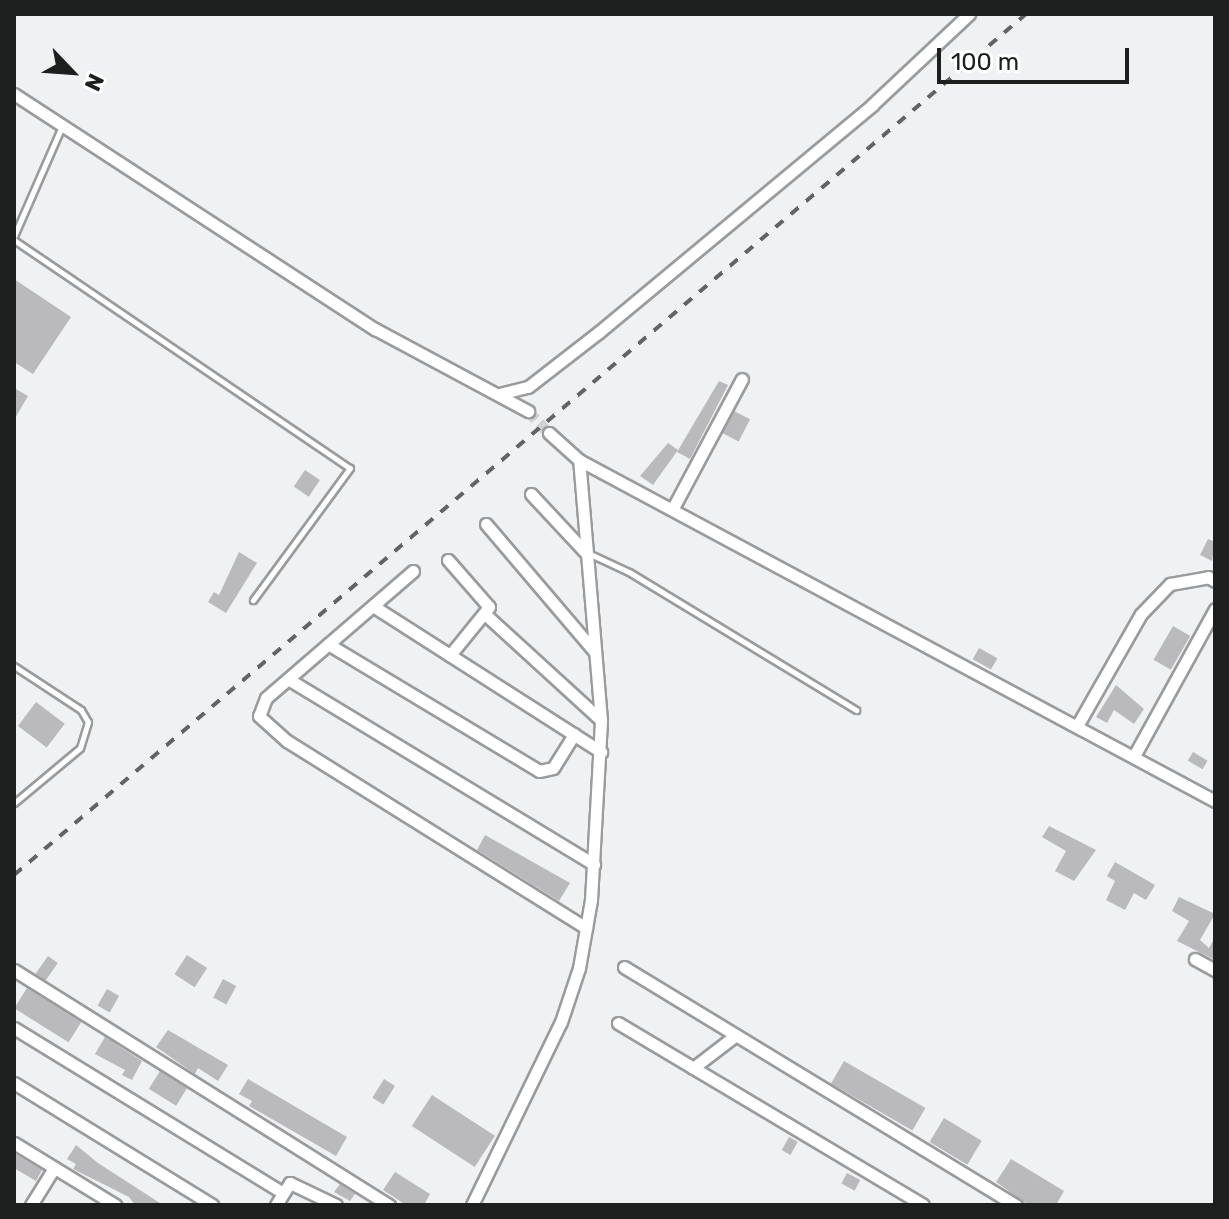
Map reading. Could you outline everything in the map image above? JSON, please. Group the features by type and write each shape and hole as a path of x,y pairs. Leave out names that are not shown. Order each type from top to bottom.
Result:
{"street":[{"path":"499,394 528,387 599,332 872,105 969,14"},
{"path":"14,94 375,329 528,411"},
{"path":"673,508 742,379"},
{"path":"549,433 579,460 1215,801"},
{"path":"472,1205 561,1022 586,928 594,864 601,720 579,460"},
{"path":"531,494 585,552"},
{"path":"486,524 594,651"},
{"path":"448,560 488,605 487,616 450,655"},
{"path":"413,571 261,706 263,723 586,928"},
{"path":"1077,726 1141,614 1170,584 1208,577 1215,581"},
{"path":"373,606 601,752"},
{"path":"1134,756 1215,609"},
{"path":"487,616 601,720"},
{"path":"328,644 539,771 553,768 574,734"},
{"path":"288,679 594,864"},
{"path":"1195,959 1215,970"},
{"path":"624,967 1016,1205"},
{"path":"14,970 389,1205"},
{"path":"618,1023 923,1205"},
{"path":"14,1028 282,1192"},
{"path":"693,1068 736,1035"},
{"path":"14,1083 212,1205"},
{"path":"14,1143 115,1205"},
{"path":"31,1205 54,1168"},
{"path":"276,1205 290,1183 298,1184 336,1205"}],"lane":[{"path":"62,125 14,238 350,468 253,600"},
{"path":"585,552 629,572 856,710"},
{"path":"14,803 80,748 88,722 81,710 15,668"}],"building":[{"path":"14,279 71,317 33,374 14,362"},
{"path":"719,381 728,385 690,459 677,452"},
{"path":"14,388 28,396 14,420"},
{"path":"734,411 750,419 739,441 723,433"},
{"path":"668,443 678,450 653,485 640,476"},
{"path":"305,470 320,480 309,497 294,487"},
{"path":"1208,539 1215,542 1212,561 1200,555"},
{"path":"239,552 257,563 226,613 208,602 214,592 219,595"},
{"path":"1173,626 1190,636 1171,670 1154,660"},
{"path":"979,648 997,658 991,670 973,659"},
{"path":"1116,685 1144,709 1134,724 1114,710 1107,723 1096,717"},
{"path":"36,702 65,724 47,748 18,726"},
{"path":"1193,752 1208,761 1202,769 1188,761"},
{"path":"1049,826 1096,850 1074,881 1055,871 1066,851 1042,837"},
{"path":"485,835 570,883 559,901 477,850"},
{"path":"1115,862 1155,885 1146,900 1134,893 1125,910 1106,900 1115,881 1107,876"},
{"path":"1179,897 1215,914 1200,940 1209,948 1215,937 1215,960 1177,941 1189,921 1172,911"},
{"path":"187,955 207,968 195,987 174,974"},
{"path":"48,956 58,963 45,981 35,974"},
{"path":"223,979 236,986 226,1005 213,998"},
{"path":"27,988 81,1022 69,1042 14,1008"},
{"path":"107,989 119,996 110,1012 98,1005"},
{"path":"168,1030 228,1065 218,1081 198,1068 195,1074 156,1047"},
{"path":"105,1037 142,1061 132,1080 122,1075 125,1070 95,1054"},
{"path":"844,1061 925,1108 912,1131 831,1084"},
{"path":"160,1071 187,1088 176,1106 149,1089"},
{"path":"248,1079 347,1137 336,1156 249,1106 252,1101 239,1094"},
{"path":"384,1079 395,1086 383,1105 372,1098"},
{"path":"432,1095 495,1136 475,1167 412,1126"},
{"path":"944,1118 982,1141 967,1165 930,1142"},
{"path":"789,1137 798,1142 790,1155 782,1150"},
{"path":"76,1145 163,1205 135,1205 129,1197 73,1169 76,1164 67,1159"},
{"path":"14,1153 42,1170 36,1181 14,1168"},
{"path":"1011,1159 1064,1191 1056,1205 1028,1205 996,1182"},
{"path":"395,1172 430,1194 424,1205 406,1205 383,1190"},
{"path":"847,1173 860,1180 855,1191 841,1184"},
{"path":"340,1184 355,1194 350,1201 334,1192"}],"tunnel":[{"path":"528,411 549,433"}],"railway":[{"path":"14,875 1026,14"}]}
